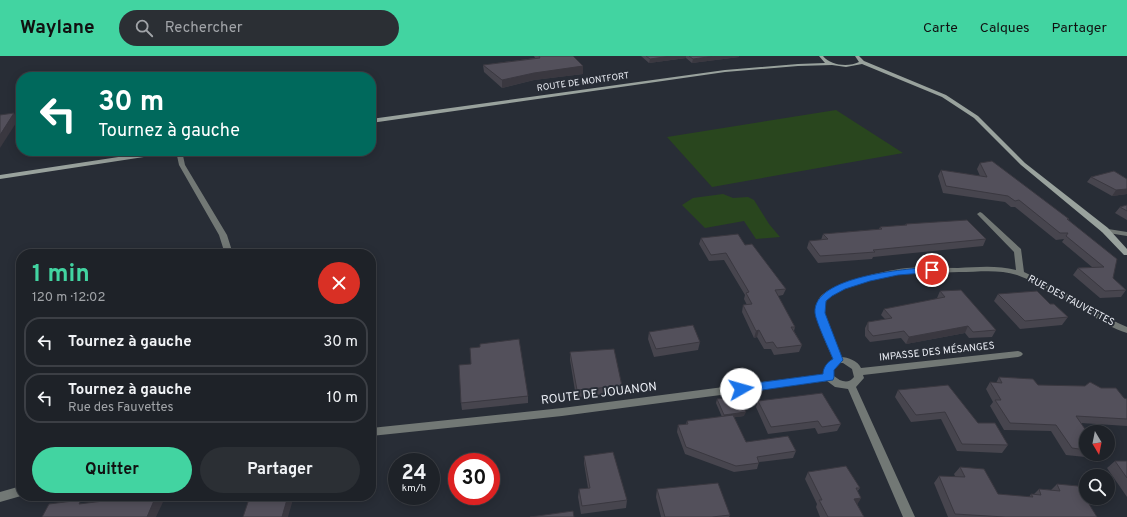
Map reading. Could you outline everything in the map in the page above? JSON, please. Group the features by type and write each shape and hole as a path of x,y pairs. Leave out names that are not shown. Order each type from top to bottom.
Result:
{"main road":[{"path":"821,57 834,64 854,66 891,74 919,84 944,96 976,117 1023,164 1105,230 1127,253"},
{"name":"ROUTE DE MONTFORT","path":"798,65 814,61 821,57"},
{"path":"854,66 860,58 891,74"},
{"name":"ROUTE DE MONTFORT","path":"376,120 725,70 834,64"},
{"path":"0,178 139,156"}],"street":[{"path":"180,156 182,165 223,235 227,249"},
{"path":"980,214 1018,251 1020,274"},
{"path":"1105,230 1127,234"},
{"name":"RUE DES FAUVETTES","path":"838,360 820,313 822,300 828,294 842,287 868,278 898,272 932,270 1000,270 1020,274 1037,281 1115,325 1127,330"},
{"name":"IMPASSE DES MÉSANGES","path":"858,372 1018,354"},
{"path":"838,360 851,363 856,366 858,372 859,378 855,384 851,386 843,386 835,383 829,377 828,370 833,363 838,360"},
{"name":"ROUTE DE JOUANON","path":"376,431 562,412 829,377"},
{"path":"851,386 909,517"},
{"path":"0,497 16,493"}],"green space":[{"path":"836,110 903,153 712,187 667,137"},
{"path":"723,194 733,198 748,197 754,200 769,224 780,237 756,239 744,221 705,228 682,205 693,198"}],"building":[{"path":"539,56 573,56 583,66 534,73 502,80 483,65 540,58"},
{"path":"646,56 671,56 650,59"},
{"path":"689,56 715,56 693,59"},
{"path":"14,113 0,135 0,115"},
{"path":"992,161 1069,219 1067,219 1117,259 1113,278 1126,290 1105,291 1078,268 1104,267 1066,236 1068,233 1060,233 1019,200 1015,201 1008,196 946,186 941,170 987,177 980,163"},
{"path":"1114,171 1127,179 1127,189 1116,190 1091,177"},
{"path":"1127,205 1127,211 1120,207"},
{"path":"967,220 986,239 873,250 875,252 820,256 809,241 828,239 823,234 882,229 880,227 907,225 906,224"},
{"path":"738,234 745,245 752,244 786,289 775,290 795,327 791,327 802,345 777,348 773,342 766,343 759,330 756,331 743,305 752,304 746,293 749,292 726,253 711,255 701,238"},
{"path":"961,290 996,330 973,332 968,326 909,337 904,331 873,336 868,330 868,322 892,318 884,309 945,297 940,291"},
{"path":"1037,291 1050,304 1054,304 1068,317 1025,321 998,294"},
{"path":"693,325 700,342 656,349 649,332"},
{"path":"519,339 528,396 461,403 459,365 471,364 470,348 480,347 480,344"},
{"path":"614,349 622,386 577,390 570,352"},
{"path":"999,377 1033,379 1038,385 1085,386 1090,382 1101,388 1116,388 1124,398 1127,399 1127,419 1076,416 1082,425 1079,425 1079,449 1072,448 1056,425 1010,423 995,400 1001,400 990,382 1002,383"},
{"path":"948,385 978,423 995,423 1008,445 962,444 945,412 916,415 898,390"},
{"path":"822,393 841,424 822,427 818,421 771,427 758,401"},
{"path":"738,396 746,412 724,415 717,399"},
{"path":"733,415 746,442 788,436 796,451 757,457 759,463 736,466 686,447 678,425 688,424 687,421"},
{"path":"613,452 627,500 582,506 579,489 590,488 584,456"},
{"path":"1115,461 1127,461 1127,478"},
{"path":"846,466 860,488 856,488 861,498 854,499 864,517 828,517 819,500 822,500 808,472"},
{"path":"960,467 984,469 998,494 1033,497 1031,494 1041,495 1039,489 1060,491 1057,484 1078,486 1079,505 1090,505 1097,517 1005,517 955,514 939,476 965,477"},
{"path":"718,483 730,515 712,517 665,517 657,489"},
{"path":"80,501 79,504 103,501 154,501 147,517 42,517 49,504"},
{"path":"248,501 287,501 282,517 243,517"},
{"path":"573,511 574,517 530,517"}],"route":[{"path":"741,389 829,377 828,370 833,363 838,360 820,313 822,300 828,294 842,287 868,278 898,272 932,270"}]}
